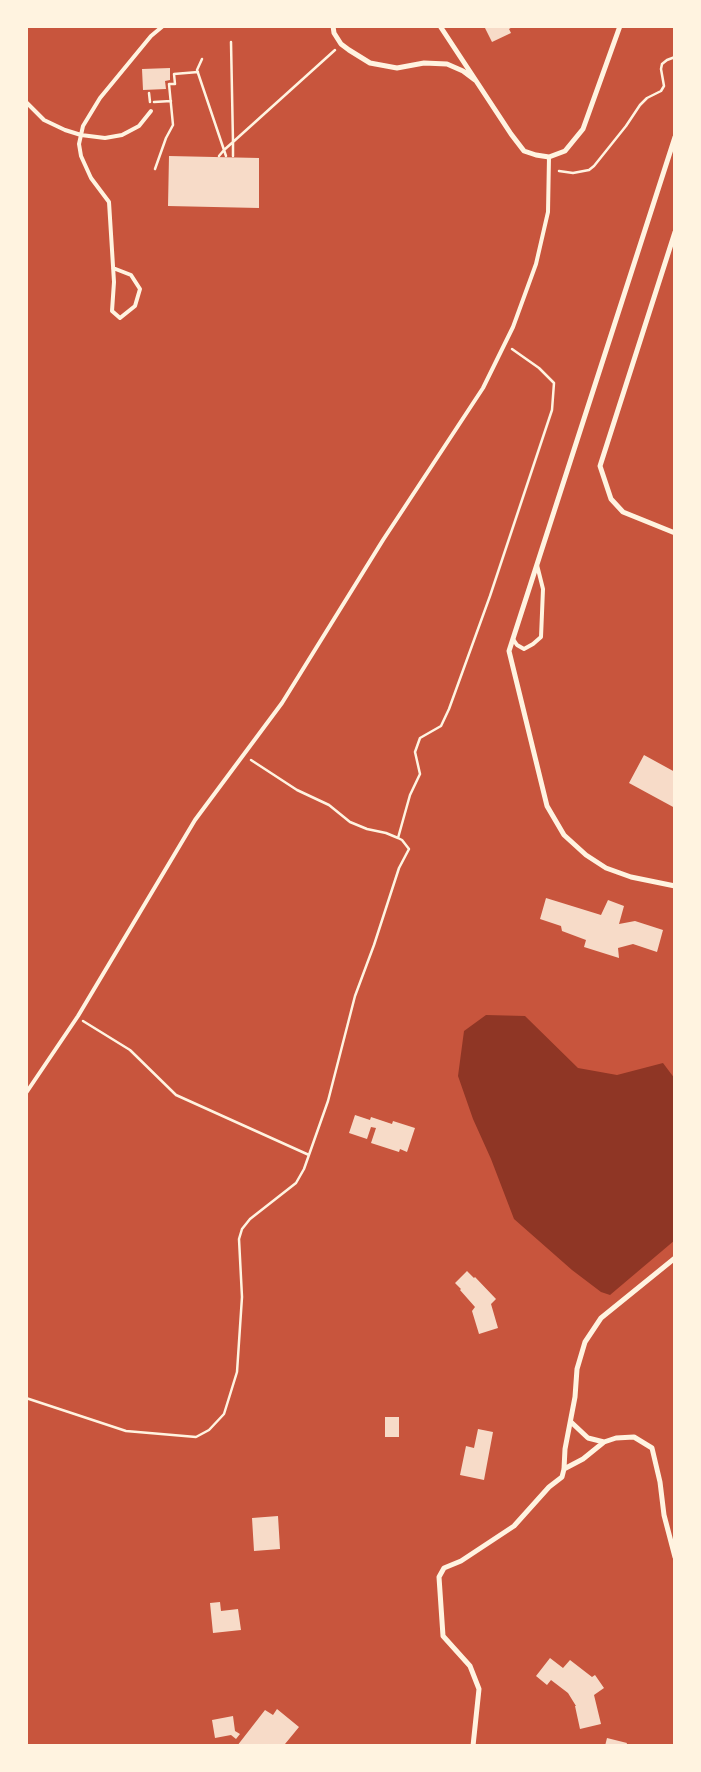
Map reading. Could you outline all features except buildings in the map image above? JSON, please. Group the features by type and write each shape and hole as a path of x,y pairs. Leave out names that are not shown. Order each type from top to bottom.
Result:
{"street":[{"path":"333,26 334,33 341,44 370,64 398,68 424,63 447,64 463,71 478,81"},
{"path":"440,26 524,151 548,157 565,151 583,129 620,26"},
{"path":"675,137 509,651 547,806 564,835 586,855 606,868 631,877 675,886"},
{"path":"675,232 600,466 611,499 623,512 675,532"},
{"path":"473,1746 479,1689 470,1666 443,1636 439,1600 439,1577 444,1568 460,1561 514,1526 549,1488 562,1477 578,1366 586,1342 601,1318 675,1258"},
{"path":"571,1422 588,1438 604,1442"},
{"path":"564,1469 583,1459 604,1442 616,1438 634,1437 652,1448 660,1482 664,1515 675,1557"}],"lane":[{"path":"153,26 164,26"},
{"path":"113,268 131,275 140,289 135,306 120,318 112,311 113,268 109,202 91,178 80,156 79,144 83,126 100,98 150,36 164,26"},
{"path":"26,102 44,120 65,130 81,135 105,138 122,135 140,126 151,111"},
{"path":"26,1093 77,1018 195,820 282,703 383,540 483,388 512,328 536,264 548,212 548,157"},
{"path":"513,639 517,645 524,649 541,637 542,588 537,563"}],"path":[{"path":"231,42 233,156"},
{"path":"219,156 341,44"},
{"path":"559,171 573,173 589,170 594,166 640,105 647,98 661,91 664,86 662,64 675,57"},
{"path":"202,59 197,70 226,156"},
{"path":"155,169 166,138 173,126 169,84 175,84 174,74 198,72"},
{"path":"150,102 170,102"},
{"path":"398,838 410,795 420,774 415,752 420,738 441,726 449,709 490,596 552,410 554,383 538,368 504,344"},
{"path":"26,1398 126,1431 196,1438 209,1430 224,1414 237,1372 242,1297 240,1238 242,1229 250,1218 296,1183 304,1169 328,1102 355,996 399,868 409,848 398,838 350,822 329,804 297,790 243,755"},
{"path":"77,1018 130,1050 176,1096 309,1155"}],"shaded area":[{"path":"486,1015 525,1016 578,1068 617,1075 663,1063 675,1079 675,1240 610,1295 601,1292 572,1270 514,1219 473,1119 458,1076 464,1031"}]}
